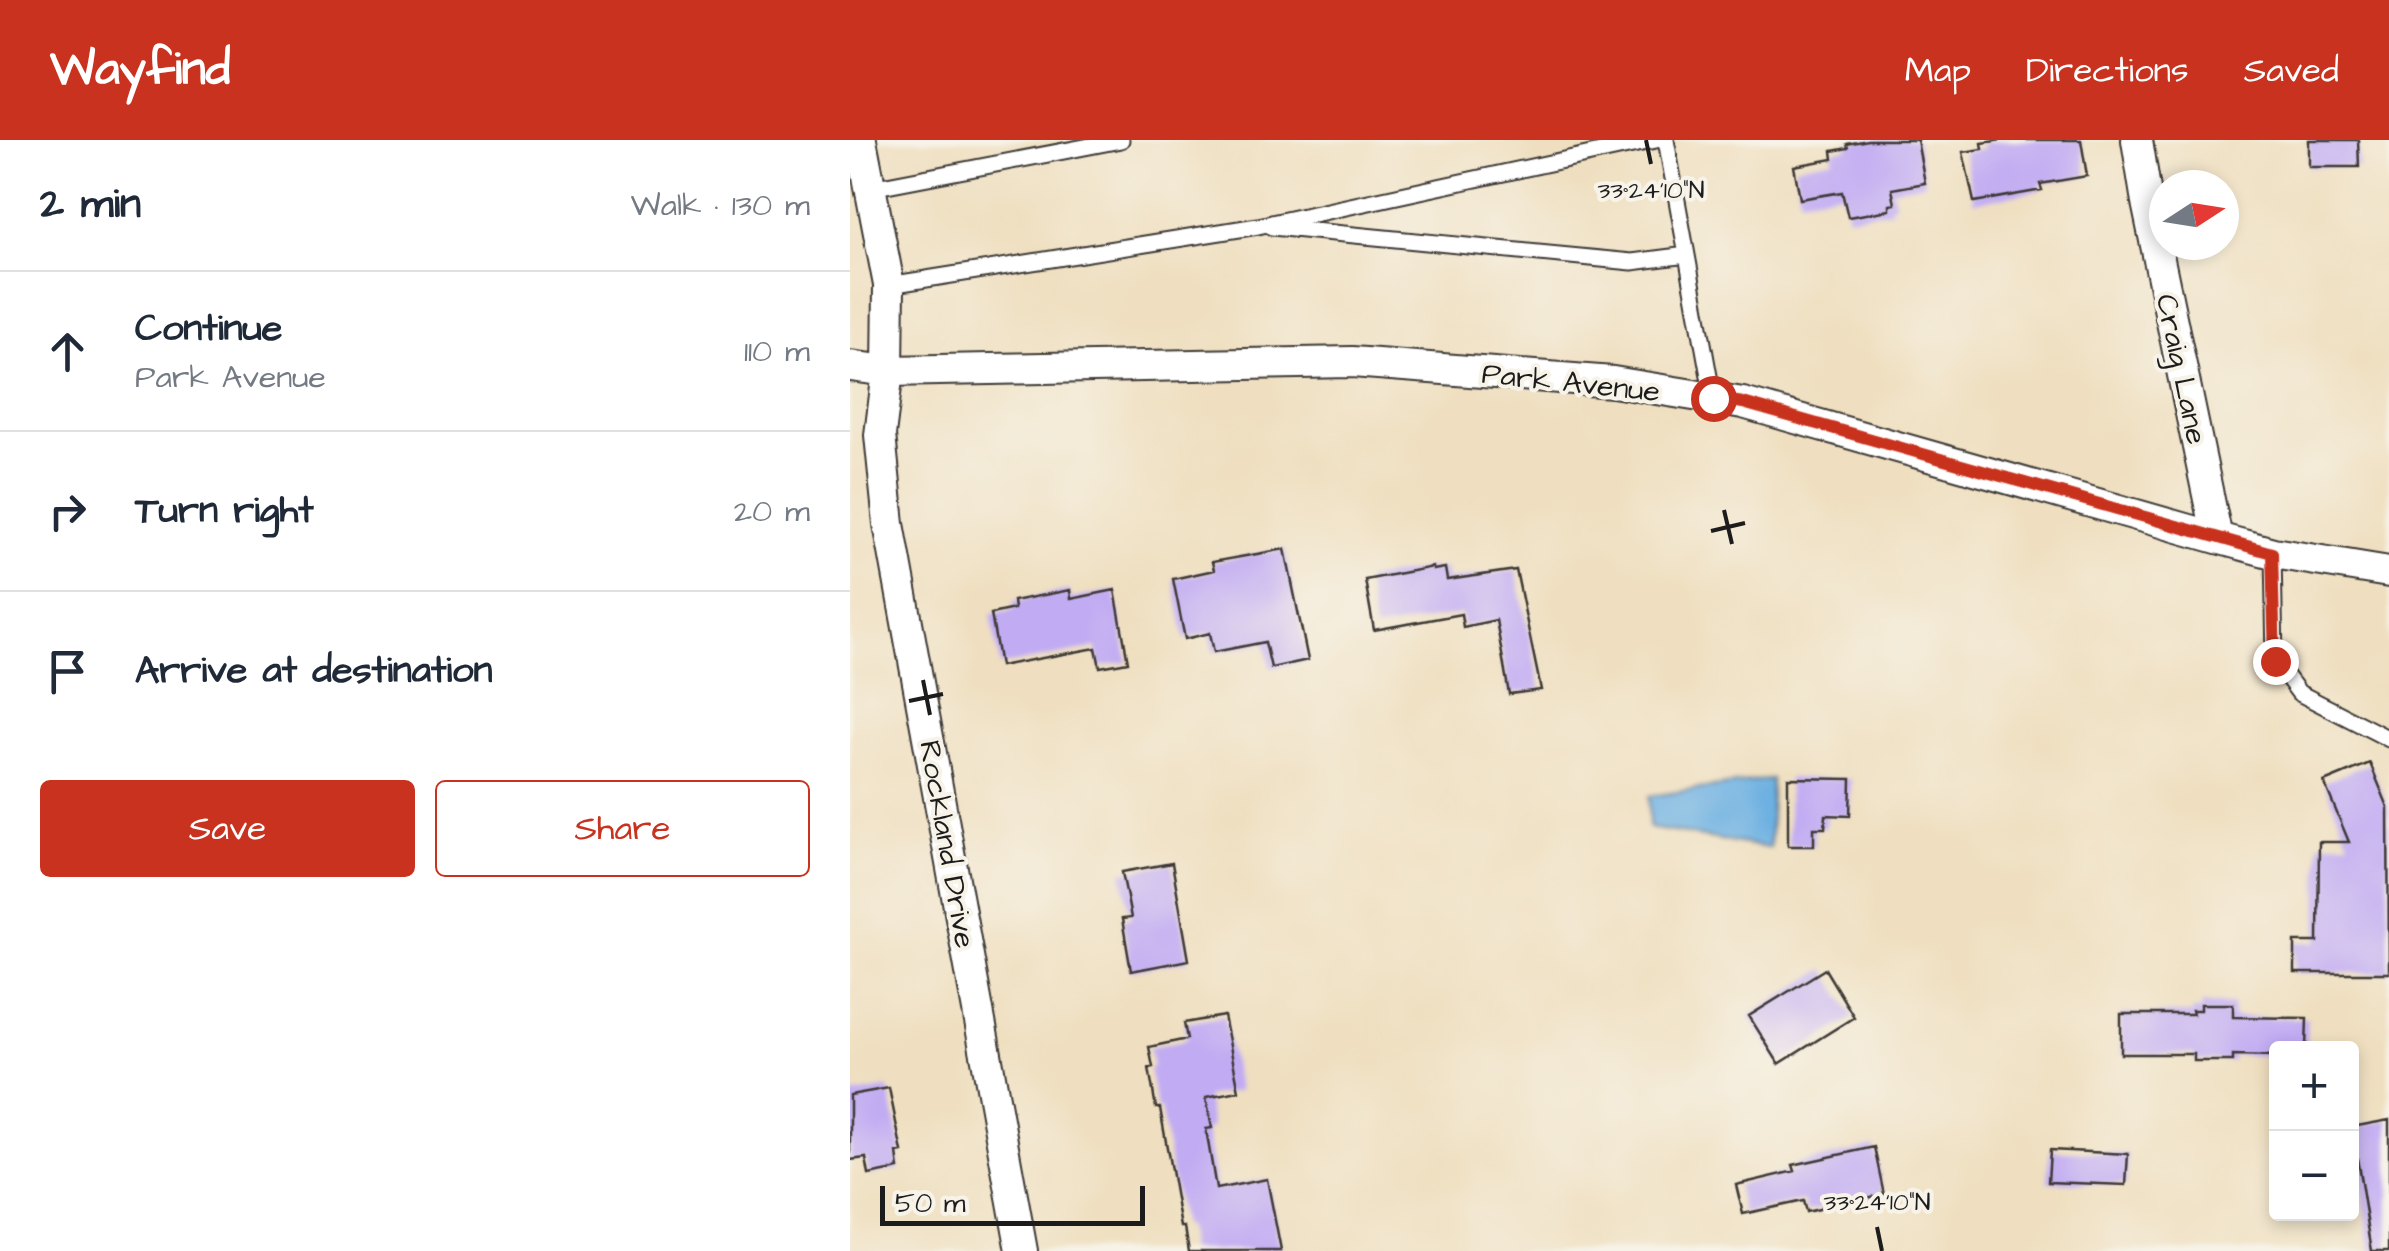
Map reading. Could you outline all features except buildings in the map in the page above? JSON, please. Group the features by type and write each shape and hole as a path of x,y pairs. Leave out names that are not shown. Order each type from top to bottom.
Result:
{"street":[{"name":"Rockland Drive","path":"862,140 889,285 888,371 880,435 889,524 1022,1251"},
{"name":"Craig Lane","path":"2138,140 2147,202 2217,538"},
{"name":"Park Avenue","path":"850,366 888,371 1352,362 1613,382 1743,403 2272,553 2389,572"}],"lane":[{"path":"870,188 1121,140"},
{"path":"889,285 1258,226 1656,140"},
{"path":"1666,140 1713,398"},
{"path":"1258,226 1632,262 1687,255"},
{"path":"2272,553 2275,661 2299,693 2389,739"}],"water":[{"path":"1771,779 1770,848 1649,828 1649,796"}],"route":[{"path":"1713,398 1743,403 2272,553 2275,661"}]}
